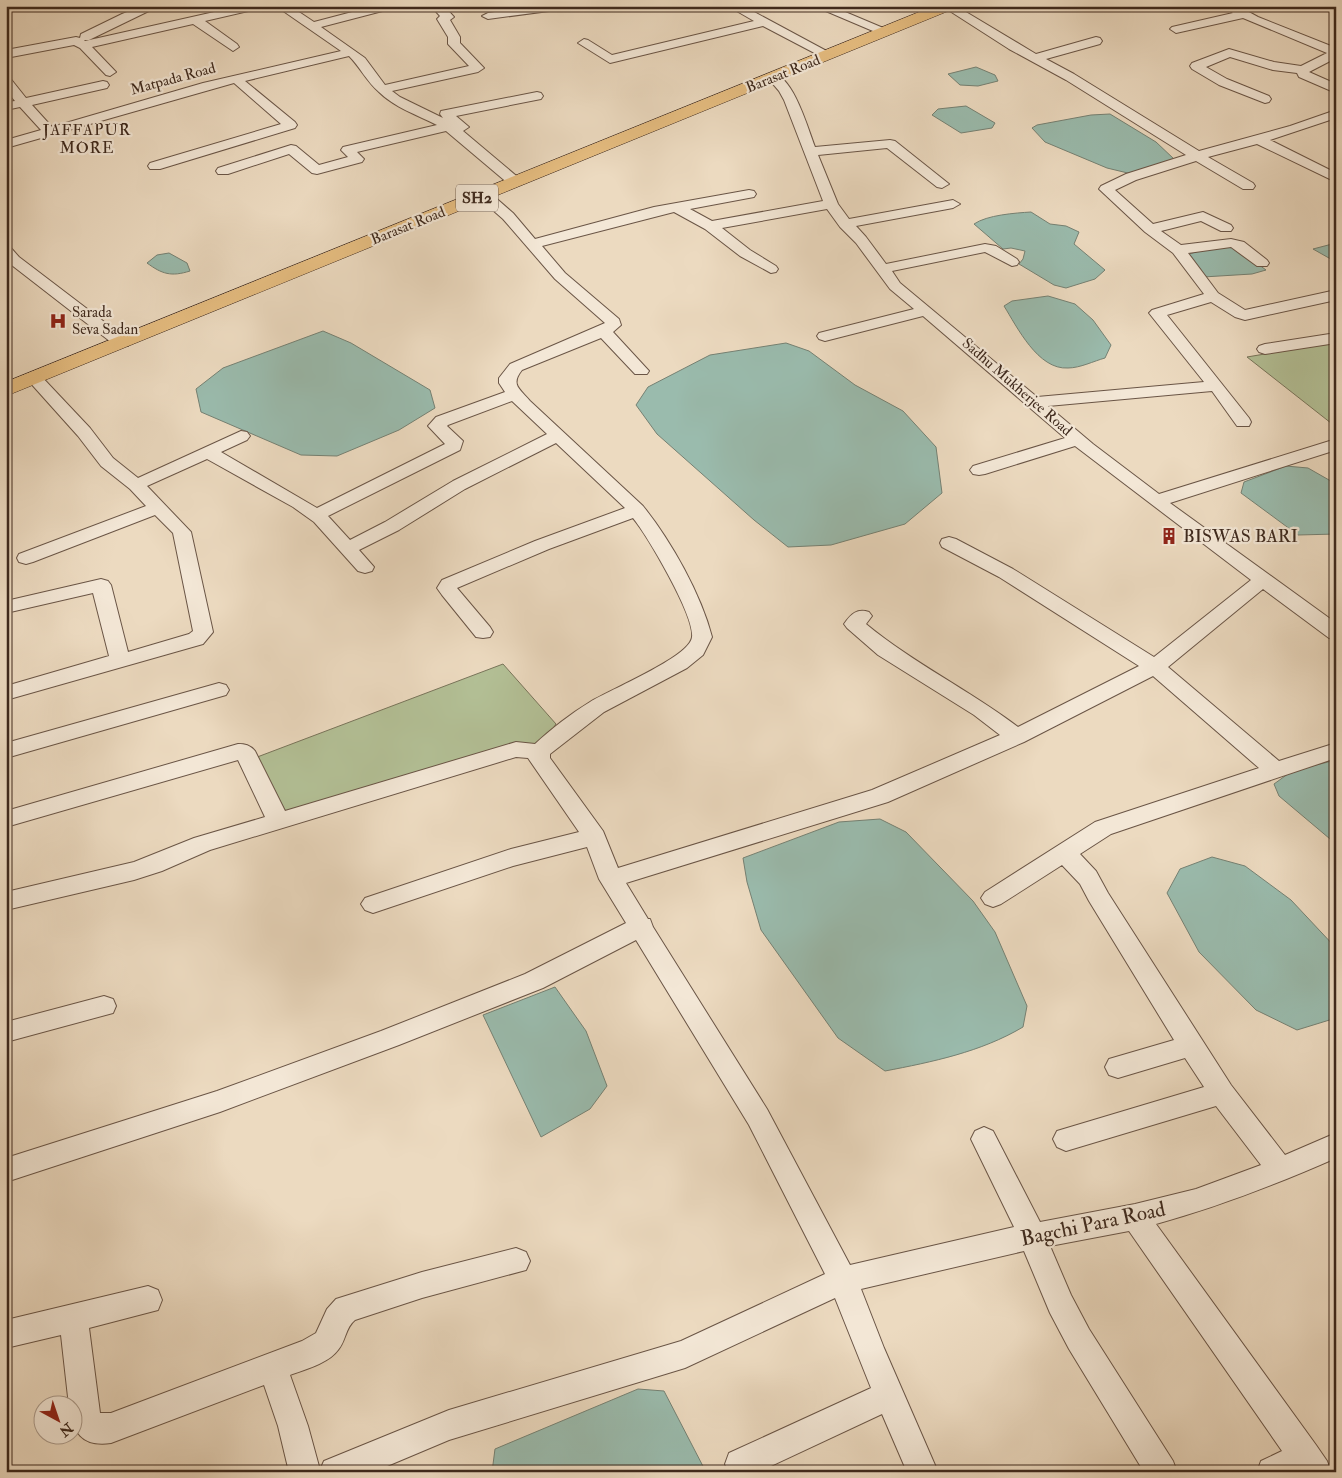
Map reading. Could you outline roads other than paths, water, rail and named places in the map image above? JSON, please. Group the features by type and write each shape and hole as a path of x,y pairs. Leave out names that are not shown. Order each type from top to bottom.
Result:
{"main road":[{"name":"Barasat Road","path":"6,390 948,6"}],"street":[{"path":"112,6 126,16"},
{"path":"80,43 126,16 153,6"},
{"path":"6,54 80,43 257,6"},
{"path":"282,6 351,52 361,61 382,89 396,100 452,128 515,182"},
{"path":"312,26 390,6"},
{"path":"382,89 478,68 454,44 454,37 443,19 448,17 437,6"},
{"path":"488,16 564,6"},
{"path":"734,6 828,55"},
{"path":"820,6 884,32"},
{"path":"948,6 1248,186"},
{"path":"1229,6 1336,52"},
{"path":"1176,29 1244,14"},
{"path":"194,19 233,47"},
{"path":"584,43 610,59 764,22"},
{"path":"1035,58 1096,41"},
{"path":"80,43 110,72"},
{"name":"Matpada Road","path":"6,144 236,79 351,52"},
{"path":"1265,99 1222,82 1196,66 1229,54 1273,66 1303,70 1336,52"},
{"path":"1303,70 1303,74 1309,78 1336,90"},
{"name":"Sadhu Mukherjee Road","path":"773,77 785,90 790,100 831,204 844,224 861,240 895,286 952,332 1078,440 1157,501 1336,633"},
{"path":"155,166 290,124 236,79"},
{"path":"6,81 49,131"},
{"path":"6,106 103,85"},
{"path":"223,171 291,149 317,170 358,159 348,150 452,128 463,129 446,114 537,96"},
{"path":"1336,114 1295,129 1197,156 1131,177 1106,189 1150,229 1178,250 1213,296 1240,314 1245,315 1336,296"},
{"path":"1258,139 1336,178"},
{"path":"810,152 890,144 942,184"},
{"path":"1319,170 1336,165"},
{"path":"532,244 654,211 749,194"},
{"path":"484,195 508,216 560,276 613,322 614,325 604,331 516,367 507,378 507,383 524,405 637,510 652,529 696,612 702,636 696,650 680,663 597,707 540,752 539,759 595,837 611,879 642,926 758,1117 843,1280 889,1395 923,1472"},
{"path":"710,226 831,204"},
{"path":"844,224 953,204"},
{"path":"676,207 710,226 744,253 771,269"},
{"path":"1150,229 1203,216 1226,228"},
{"path":"1178,250 1231,242 1262,263"},
{"path":"882,269 985,248 991,249 1012,262"},
{"path":"6,251 14,260 122,344"},
{"path":"1213,296 1161,311 1158,315 1243,422"},
{"path":"825,336 925,312"},
{"path":"604,331 641,371"},
{"path":"1265,349 1336,338"},
{"path":"6,693 120,659 120,661 196,640 203,632 182,532 136,485 107,462 84,432 34,378"},
{"path":"1032,402 1216,386"},
{"path":"316,516 450,449 455,443 437,426 442,421 515,394"},
{"path":"348,548 392,526 460,485 558,435"},
{"path":"136,485 241,436"},
{"path":"979,470 1078,440"},
{"path":"1157,501 1336,444"},
{"path":"208,452 274,488 316,516 365,567"},
{"path":"26,558 158,508"},
{"path":"483,632 449,591 447,588 449,584 542,545 637,510"},
{"path":"949,543 1000,569 1155,667 1276,770"},
{"path":"611,879 880,796 1016,737 1155,667 1264,579"},
{"path":"6,607 101,585 120,659"},
{"path":"862,616 854,624 885,650 980,710 1016,737"},
{"path":"6,751 219,690"},
{"path":"6,901 134,871 154,865 202,844 516,749 540,752"},
{"path":"993,898 1103,828 1336,750"},
{"path":"6,819 238,752 244,752 278,820"},
{"path":"373,904 512,858 562,843 595,837"},
{"path":"1064,853 1095,886 1097,895 1190,1046 1222,1093 1280,1170"},
{"path":"6,1170 220,1101 390,1038 534,981 642,926"},
{"path":"6,1032 104,1006"},
{"path":"1118,1067 1190,1046"},
{"path":"1066,1139 1222,1093"},
{"path":"984,1139 1032,1236 1060,1303 1079,1339 1117,1403 1162,1472"},
{"name":"Bagchi Para Road","path":"335,1472 449,1425 685,1354 843,1280 1032,1236 1135,1217 1196,1202 1280,1170 1336,1145"},
{"path":"1135,1217 1310,1464 1272,1472"},
{"path":"73,1318 86,1419 91,1426 99,1430 111,1428 272,1367 328,1342 338,1315 346,1309 422,1285 516,1260"},
{"path":"6,1334 148,1300"},
{"path":"272,1367 293,1426 306,1472"},
{"path":"740,1464 889,1395"}],"place":[{"name":"Sarada Seva Sadan","path":"58,321"},
{"name":"BISWAS BARI","path":"1169,536"}],"district":[{"name":"JAFFAPUR MORE","path":"87,139"}]}
